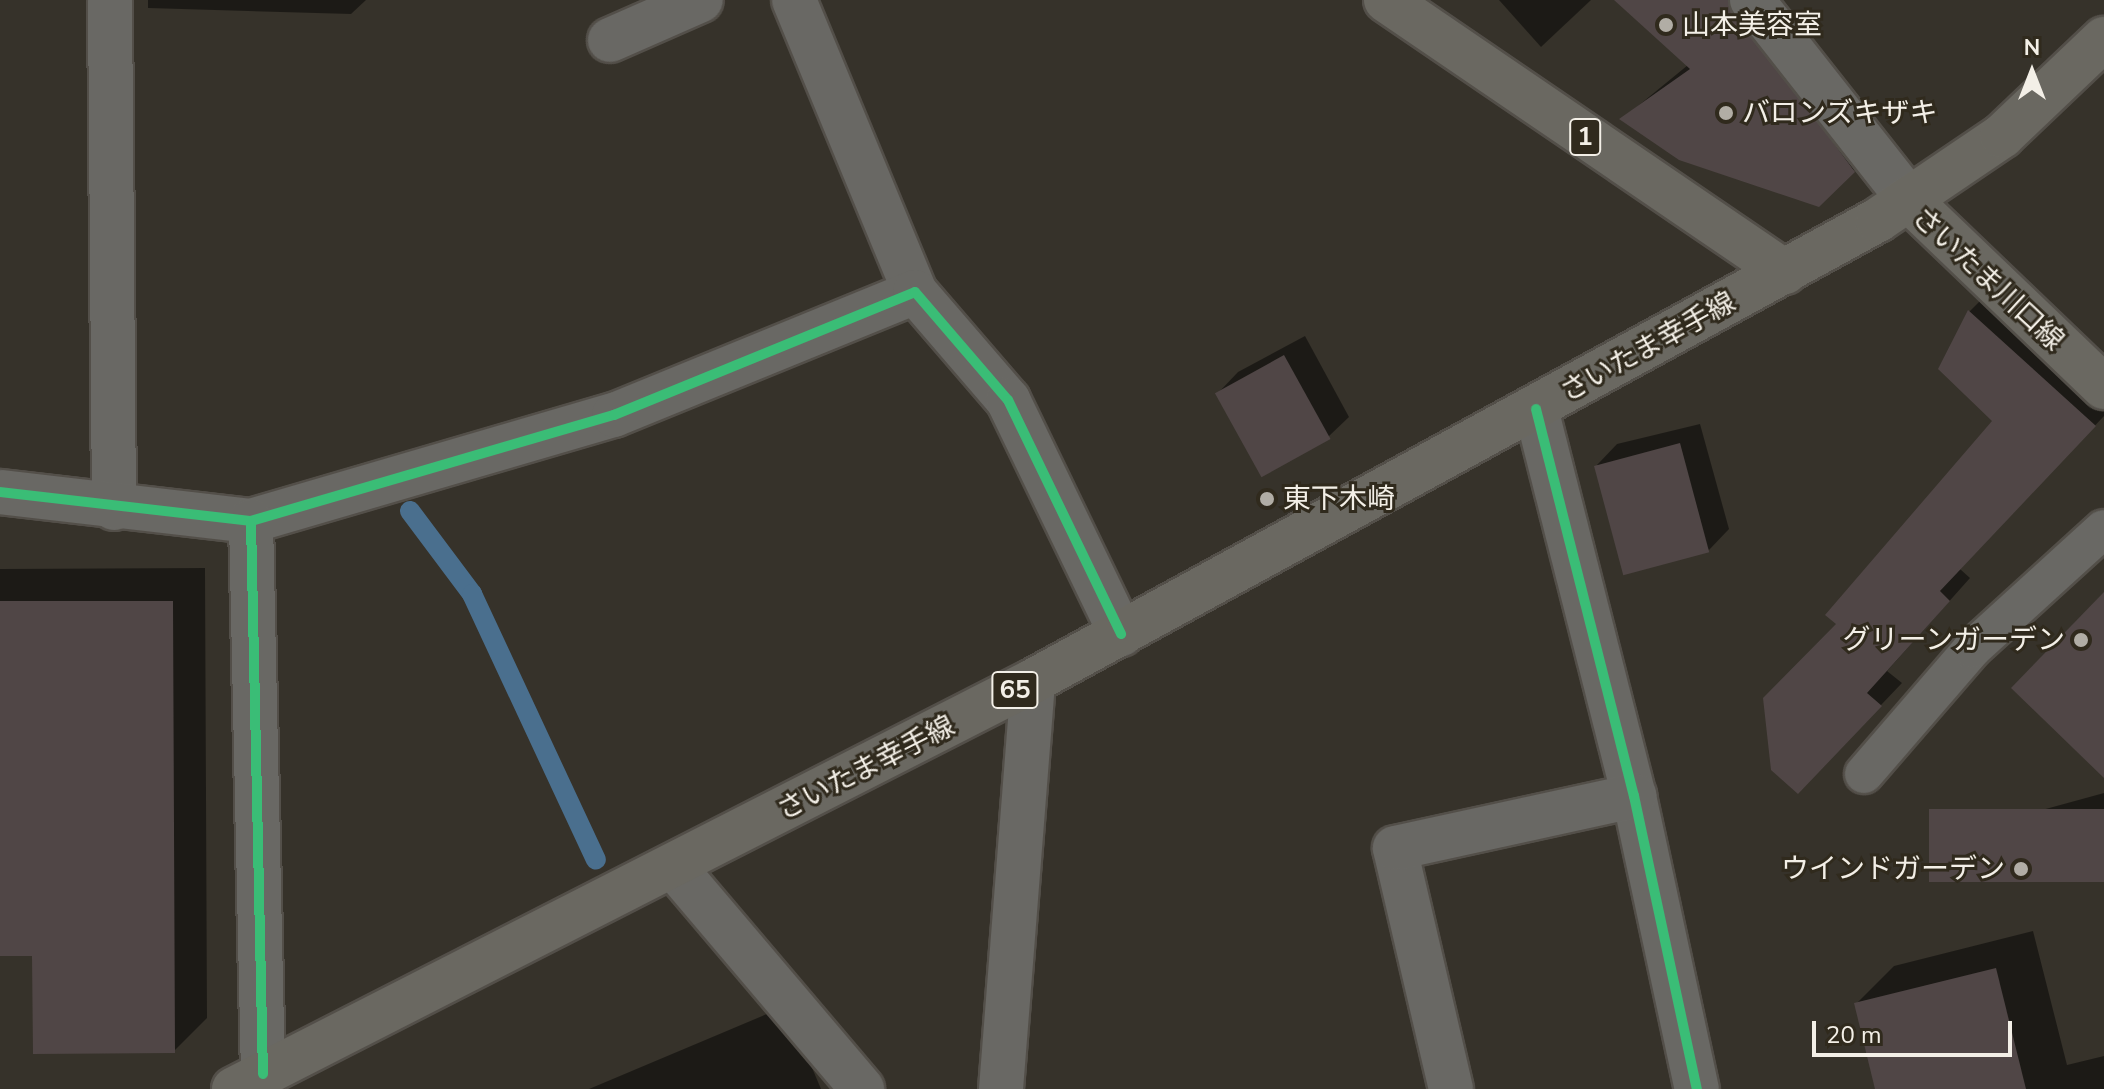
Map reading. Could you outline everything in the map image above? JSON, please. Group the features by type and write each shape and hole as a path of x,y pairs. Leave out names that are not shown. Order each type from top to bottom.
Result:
{"main road":[{"name":"1","path":"1386,0 1785,272"},
{"path":"1910,201 2002,136 2104,39"},
{"name":"さいたま川口線","path":"1785,272 1910,201 2104,387"},
{"name":"さいたま幸手線","path":"249,1082 1033,681 1785,272"}],"street":[{"path":"110,0 114,508"},
{"path":"610,40 701,0"},
{"path":"794,0 915,292 1008,400 1121,634"},
{"path":"1752,0 1910,201"},
{"path":"0,492 114,508 251,521 614,415 915,292"},
{"path":"1536,409 1634,796 1697,1089"},
{"path":"249,1082 251,521"},
{"path":"1001,1089 1033,681"},
{"path":"1451,1089 1395,848 1634,796"},
{"path":"674,867 862,1089"}],"lane":[{"path":"1864,774 1972,649 2104,529"}],"building":[{"name":"バロンズキザキ","path":"1614,0 1728,0 1855,172 1819,207 1679,160 1619,119 1690,69"},
{"path":"1968,310 2096,426 1940,591 1950,601 1867,693 1882,706 1798,794 1771,770 1763,698 1836,624 1825,615 1992,421 1938,369"},
{"path":"1284,355 1331,439 1261,477 1215,393"},
{"path":"1680,443 1709,552 1623,575 1594,466"},
{"name":"グリーンガーデン","path":"2104,592 2104,778 2011,688"},
{"path":"0,601 173,601 175,1053 33,1054 32,956 0,956"},
{"name":"ウインドガーデン","path":"1929,809 2104,809 2104,882 1929,882"},
{"path":"1996,968 2026,1089 1875,1089 1854,1003"}],"waterway":[{"path":"410,511 472,594 596,860"}],"cycle path":[{"path":"0,492 251,521 614,415 915,292 1008,400 1121,634"},
{"path":"1536,409 1634,796 1697,1089"},
{"path":"251,521 263,1074"}],"place":[{"name":"山本美容室","path":"1666,25"},
{"name":"バロンズキザキ","path":"1726,113"},
{"name":"東下木崎","path":"1267,499"},
{"name":"グリーンガーデン","path":"2081,640"},
{"name":"ウインドガーデン","path":"2021,869"}]}
